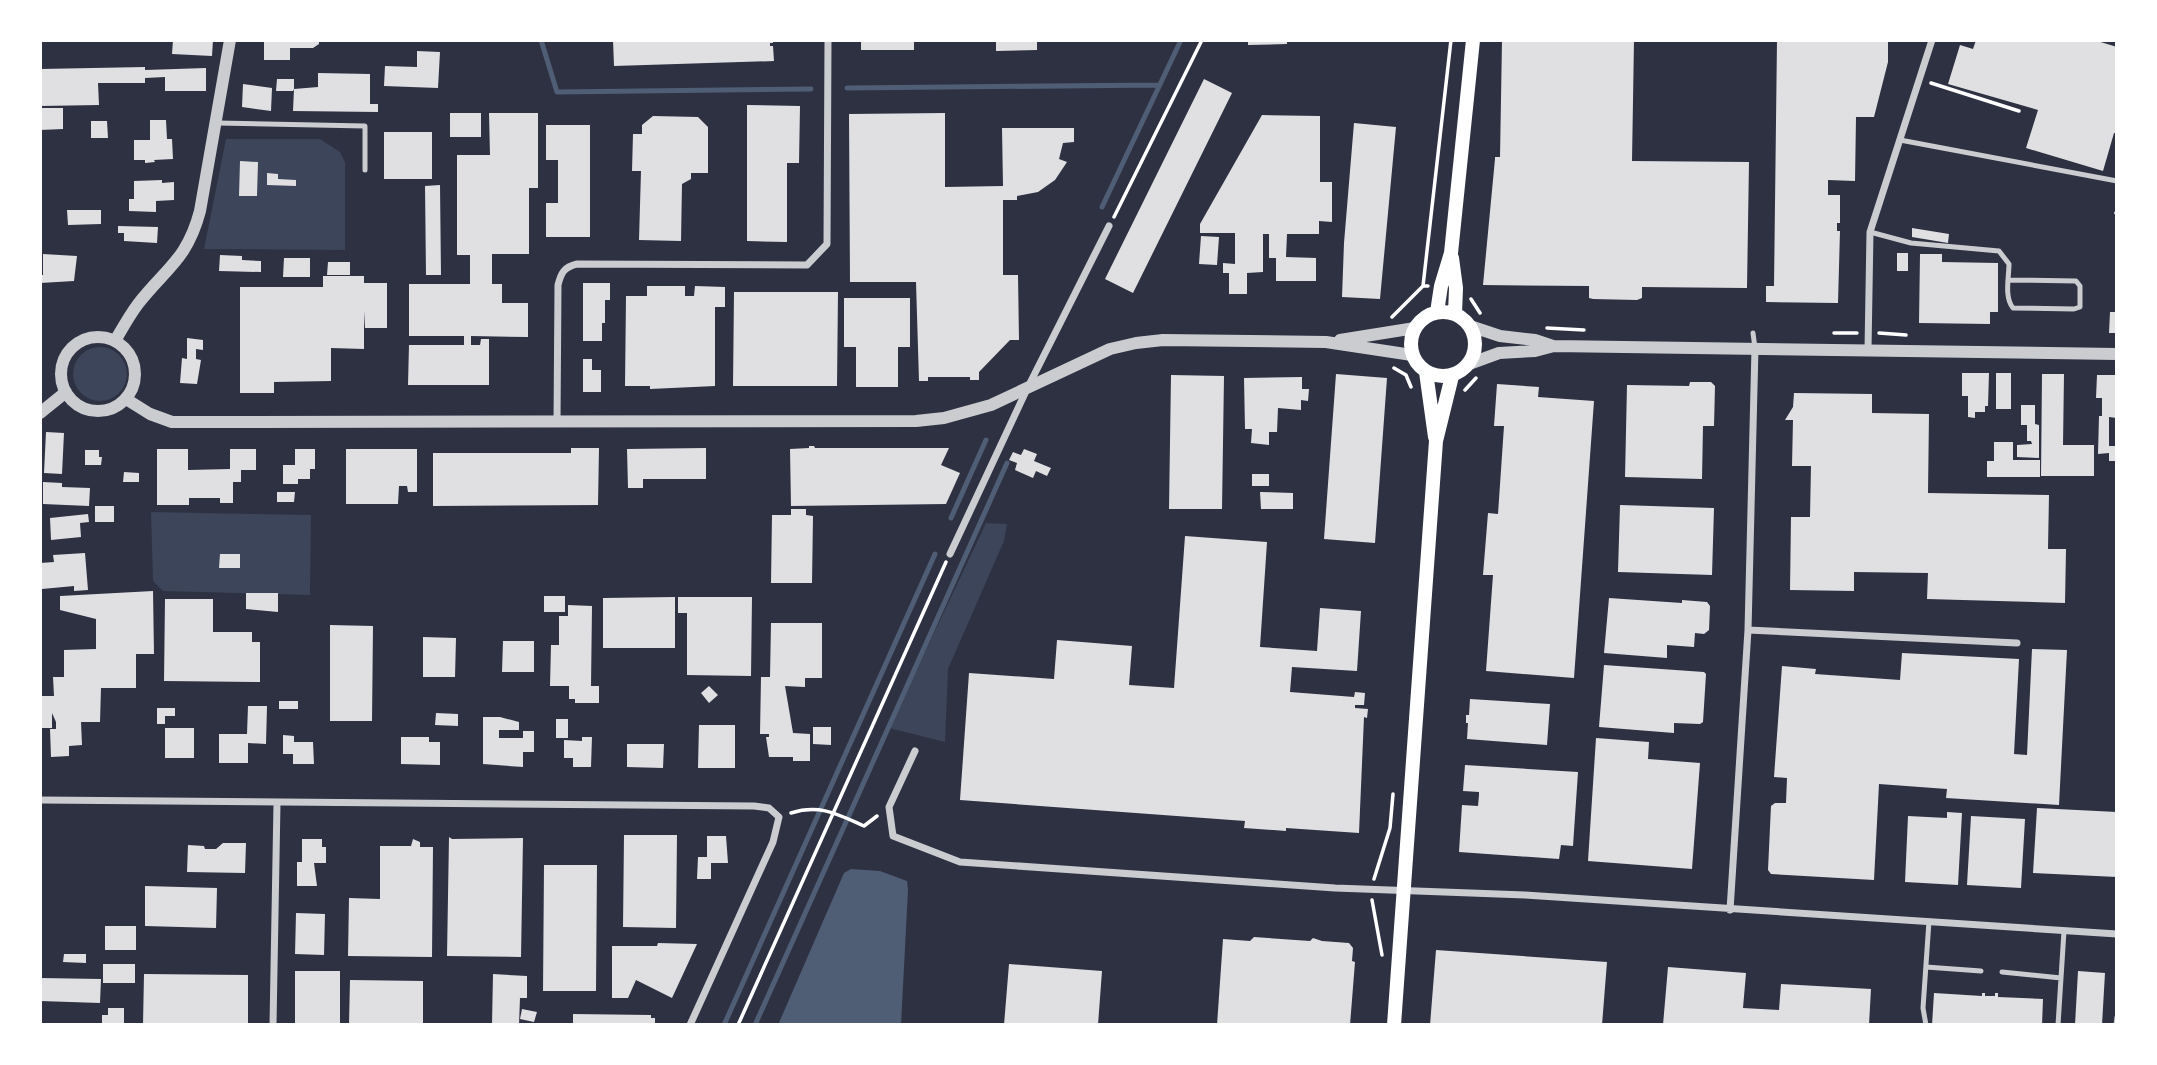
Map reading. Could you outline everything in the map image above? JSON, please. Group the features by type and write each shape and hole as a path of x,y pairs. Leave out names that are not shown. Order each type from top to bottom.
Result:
{"main road":[{"path":"1437,312 1441,286 1451,253 1473,40"},
{"path":"1451,253 1456,288 1455,314"},
{"path":"1437,312 1455,314 1470,326 1475,345 1469,364 1452,376 1441,377 1426,372 1412,355 1410,344 1415,328 1420,320 1437,312"},
{"path":"1426,372 1436,440"},
{"path":"1394,1025 1436,440 1452,376"}],"street":[{"path":"115,341 138,305 177,262 193,234 200,211 230,40"},
{"path":"557,422 558,285 561,273 568,266 807,265 827,244 828,40"},
{"path":"1868,350 1870,232 1932,40"},
{"path":"950,554 1027,389 1109,226"},
{"path":"1470,326 1500,337 1535,340 1553,346"},
{"path":"1326,342 1415,328"},
{"path":"100,337 115,341 130,355 135,370 134,385 126,399 110,409 96,411 79,406 66,392 61,373 63,363 77,344 91,338 100,337"},
{"path":"126,399 144,411 172,422 916,421 944,418 991,405 1110,349 1136,343 1163,340 1326,342 1412,355"},
{"path":"1469,364 1499,353 1535,351 1553,346 2117,354"},
{"path":"1730,910 1748,630 1755,348"},
{"path":"40,413 66,392"},
{"path":"1748,630 2017,643"},
{"path":"915,751 889,807 892,836 960,862 1321,887 1525,895 2117,934"},
{"path":"40,800 769,808 779,817 773,842 690,1025"},
{"path":"273,1025 278,803"}],"lane":[{"path":"215,122 230,125 365,125 365,170"},
{"path":"1900,140 2117,181"},
{"path":"1870,232 1911,243 1999,251 2009,264 2008,302 2013,308 2080,307 2080,286 2076,281 2009,280"},
{"path":"1754,333 1755,348"},
{"path":"1926,1025 1923,1008 1929,921"},
{"path":"2058,1025 2064,931"},
{"path":"1926,967 1981,971"},
{"path":"2002,972 2061,978"},
{"path":"2116,1025 2117,1017"}],"path":[{"path":"1109,226 1202,40"},
{"path":"1385,324 1423,286 1451,40"},
{"path":"1919,79 2019,111"},
{"path":"1383,363 1406,375 1412,389"},
{"path":"738,1025 831,812 950,554"},
{"path":"1382,957 1372,906 1373,888 1390,828 1394,782"},
{"path":"779,817 807,808 831,812 864,825 889,807"}],"shaded area":[{"path":"226,139 320,139 340,152 345,162 345,250 204,249"},
{"path":"100,347 119,355 127,374 119,393 100,401 81,393 73,374 81,355"},
{"path":"151,512 311,515 310,595 163,591 153,581"},
{"path":"986,523 1007,524 1004,541 948,669 945,742 889,728"},
{"path":"851,869 880,871 907,881 901,1025 778,1025 844,873"}],"building":[{"path":"173,40 213,40 212,56 172,54"},
{"path":"264,40 319,40 319,44 313,48 290,48 290,60 264,60"},
{"path":"613,40 773,40 770,46 773,46 774,61 614,66"},
{"path":"861,40 914,40 914,50 861,50"},
{"path":"996,40 1037,40 1037,50 996,51"},
{"path":"1248,40 1287,40 1287,44 1248,45"},
{"path":"1502,40 1634,40 1632,161 1749,162 1747,288 1642,287 1642,298 1637,300 1589,298 1589,286 1483,285 1495,157 1500,157"},
{"path":"1777,40 1888,40 1888,62 1874,117 1856,117 1855,181 1828,180 1828,195 1840,195 1840,223 1837,223 1837,231 1840,231 1838,303 1766,302 1766,286 1774,286"},
{"path":"1976,40 2094,40 2117,47 2117,134 2114,133 2103,171 2026,148 2038,110 1948,84 1960,45 1973,49"},
{"path":"417,51 440,52 438,88 384,86 385,66 417,67"},
{"path":"145,67 145,70 206,68 206,91 165,91 165,77 145,78 145,83 98,83 99,105 40,106 40,69"},
{"path":"318,73 370,74 370,104 378,104 378,112 293,111 294,89 318,87"},
{"path":"277,79 294,79 294,89 276,91"},
{"path":"1204,79 1232,93 1133,293 1105,279"},
{"path":"243,84 272,88 271,111 242,107"},
{"path":"747,105 800,106 799,163 787,163 787,242 747,241"},
{"path":"40,108 63,108 63,129 40,130"},
{"path":"450,113 481,113 481,137 450,137"},
{"path":"489,113 538,113 538,188 529,188 529,254 492,254 492,284 502,284 502,303 528,303 528,337 471,336 471,345 480,345 481,339 489,339 489,385 408,385 409,345 464,345 464,336 409,336 409,284 470,284 470,255 457,255 457,155 490,155"},
{"path":"945,113 945,187 1003,186 1002,128 1074,128 1074,142 1063,143 1059,159 1067,162 1055,180 1038,192 1017,196 1017,200 1003,200 1003,275 1018,275 1019,340 1010,340 979,372 979,380 970,380 970,377 928,377 928,381 919,381 916,282 850,282 849,114"},
{"path":"1262,115 1320,116 1320,182 1332,182 1332,222 1319,221 1319,234 1287,234 1286,257 1316,258 1316,281 1276,281 1276,258 1269,258 1269,234 1263,234 1263,272 1247,273 1247,294 1229,294 1229,273 1223,273 1223,263 1235,264 1235,233 1200,233 1200,224"},
{"path":"653,116 698,117 708,127 708,173 691,173 691,179 682,184 681,241 639,240 641,171 632,171 633,134 642,134 642,125"},
{"path":"150,120 166,120 167,139 172,139 173,159 145,163 145,160 134,160 134,140 150,140"},
{"path":"91,121 107,121 108,138 91,138"},
{"path":"1354,123 1396,127 1380,299 1342,297"},
{"path":"546,125 590,125 590,237 546,237 546,203 558,203 558,160 546,160"},
{"path":"384,132 432,132 432,179 384,179"},
{"path":"240,161 258,162 257,196 239,196"},
{"path":"267,173 278,174 278,179 296,180 296,186 267,185"},
{"path":"162,180 162,183 174,182 174,200 156,201 156,212 129,211 129,199 134,199 134,181"},
{"path":"440,185 441,275 426,275 425,186"},
{"path":"67,210 101,210 101,224 68,225"},
{"path":"118,226 158,227 157,243 124,241 124,233 118,233"},
{"path":"1912,228 1949,234 1948,243 1912,237"},
{"path":"1201,236 1219,237 1217,265 1199,264"},
{"path":"1897,253 1908,253 1908,271 1897,271"},
{"path":"43,254 77,256 74,281 40,283 40,275 43,275"},
{"path":"1920,254 1942,254 1942,262 1998,263 1998,312 1990,312 1990,324 1919,323"},
{"path":"220,255 242,256 242,260 261,261 261,272 219,271"},
{"path":"284,258 310,258 310,277 283,277"},
{"path":"328,262 350,262 350,275 327,275"},
{"path":"323,276 364,276 364,283 387,283 387,328 365,328 364,311 364,349 331,348 331,381 274,382 274,393 240,393 240,287 323,287"},
{"path":"583,283 610,283 610,300 605,300 602,341 583,341"},
{"path":"647,286 685,286 685,296 694,296 695,286 725,287 725,307 715,307 715,386 650,389 650,386 625,386 626,296 647,296"},
{"path":"734,292 838,292 837,386 733,386"},
{"path":"844,298 910,298 910,347 898,347 898,387 856,387 856,347 844,347"},
{"path":"2110,312 2117,312 2117,333 2109,333"},
{"path":"187,338 203,340 203,350 196,349 196,359 201,360 197,384 180,383 182,358 187,359"},
{"path":"583,359 592,359 592,370 601,370 601,392 583,392"},
{"path":"1962,373 1989,373 1988,406 1985,406 1985,412 1975,412 1975,418 1968,417 1968,396 1962,396"},
{"path":"1996,373 2011,373 2011,409 1996,409"},
{"path":"1336,374 1387,378 1375,543 1324,539"},
{"path":"2042,374 2064,374 2063,445 2094,445 2094,476 2041,476"},
{"path":"1171,375 1224,376 1222,509 1169,509"},
{"path":"2097,375 2117,375 2117,418 2109,417 2109,446 2117,446 2117,461 2109,461 2109,453 2098,454 2102,398 2096,398"},
{"path":"1302,377 1302,389 1309,389 1308,401 1301,400 1301,410 1278,408 1277,432 1269,432 1269,445 1251,443 1252,429 1245,429 1244,378"},
{"path":"1690,382 1711,382 1715,386 1714,426 1703,426 1702,479 1625,477 1627,385 1689,386"},
{"path":"1497,384 1539,387 1538,397 1594,401 1574,678 1486,671 1493,575 1483,575 1488,513 1498,514 1504,426 1494,426"},
{"path":"1794,393 1872,394 1872,413 1929,414 1928,493 2049,495 2048,549 2066,549 2065,603 1927,599 1928,573 1854,572 1854,591 1790,590 1791,517 1810,517 1811,466 1792,466 1793,420 1785,420 1793,407"},
{"path":"2021,405 2035,405 2035,424 2039,425 2039,458 2017,457 2017,445 2032,444 2027,441 2027,425 2021,425"},
{"path":"46,432 64,433 62,474 44,473"},
{"path":"1994,442 2013,442 2013,460 2040,460 2040,477 1987,477 1987,461 1994,461"},
{"path":"809,446 949,448 941,465 960,473 946,504 791,506 790,449"},
{"path":"571,448 599,448 598,505 433,506 433,453 571,453"},
{"path":"706,448 706,479 643,479 643,488 628,488 627,449"},
{"path":"157,449 188,449 188,470 230,469 230,449 256,449 256,470 241,470 241,482 233,482 233,503 220,503 220,498 189,498 189,505 157,505"},
{"path":"295,449 315,449 315,469 310,469 310,479 298,479 298,484 283,484 283,465 295,465"},
{"path":"346,449 417,449 417,492 408,492 407,486 399,486 398,504 346,504"},
{"path":"1024,449 1037,454 1034,461 1051,468 1047,476 1036,471 1033,478 1015,470 1017,463 1009,460 1013,452 1021,455"},
{"path":"85,450 99,450 101,465 85,465"},
{"path":"124,472 139,473 139,482 123,482"},
{"path":"1252,474 1269,474 1269,486 1252,486"},
{"path":"43,482 62,483 62,487 90,488 89,506 43,504"},
{"path":"277,492 295,492 294,502 277,502"},
{"path":"1260,492 1293,493 1293,509 1261,509"},
{"path":"1620,505 1714,508 1712,575 1618,572"},
{"path":"95,506 114,506 114,522 95,522"},
{"path":"791,509 806,509 806,515 813,516 812,583 771,583 772,515 791,515"},
{"path":"88,514 89,522 80,523 81,537 51,540 50,518"},
{"path":"1185,536 1267,542 1260,647 1317,651 1320,608 1361,611 1357,671 1292,667 1290,692 1354,697 1355,692 1365,693 1364,705 1355,705 1355,708 1368,709 1367,718 1364,717 1359,833 1244,828 1245,821 960,800 969,673 1054,679 1057,640 1132,646 1129,685 1174,688"},
{"path":"85,553 88,590 74,591 74,586 42,589 40,563 54,562 53,555"},
{"path":"220,554 240,554 240,568 219,568"},
{"path":"153,591 154,654 136,654 136,688 101,688 100,722 81,722 82,745 69,746 69,756 51,757 50,729 56,729 56,722 52,713 52,728 40,728 40,696 54,696 53,677 64,677 64,650 96,649 96,619 60,610 60,596"},
{"path":"246,593 278,593 278,612 246,609"},
{"path":"544,596 565,596 565,612 544,612"},
{"path":"675,597 675,648 603,648 603,598"},
{"path":"678,597 752,597 751,676 687,675 687,613 678,613"},
{"path":"1609,598 1707,602 1710,606 1709,630 1704,634 1695,633 1694,647 1667,645 1667,658 1604,653"},
{"path":"165,599 213,599 213,632 252,632 252,642 260,642 260,682 164,681"},
{"path":"568,605 592,606 591,686 599,686 599,703 575,703 575,699 569,699 569,686 550,686 551,645 559,645 559,616 568,616"},
{"path":"771,623 822,623 822,678 805,678 805,687 785,686 793,733 810,734 810,761 793,761 793,757 769,757 766,737 769,737 769,734 760,734 761,677 770,677"},
{"path":"330,625 373,626 372,721 330,721"},
{"path":"423,637 456,638 455,677 423,677"},
{"path":"503,641 534,641 534,672 502,672"},
{"path":"2032,649 2067,650 2059,805 1946,798 1947,789 1879,784 1874,880 1771,874 1768,870 1771,806 1775,803 1786,803 1787,778 1774,777 1782,666 1816,669 1815,674 1900,680 1902,653 2019,659 2014,754 2027,755"},
{"path":"1604,665 1704,672 1703,722 1674,723 1674,733 1599,727"},
{"path":"709,686 718,695 709,703 701,693"},
{"path":"1470,699 1550,704 1547,745 1467,739 1466,715 1469,715"},
{"path":"279,701 298,701 298,709 279,709"},
{"path":"248,706 267,706 266,744 248,743 248,763 219,763 219,734 247,734"},
{"path":"157,708 175,708 175,716 165,716 165,724 157,724"},
{"path":"436,713 458,714 458,726 435,725"},
{"path":"483,717 500,717 519,722 519,730 499,730 499,738 523,738 523,731 534,731 534,752 523,752 523,767 483,764"},
{"path":"556,719 568,719 568,738 556,738"},
{"path":"699,725 735,725 735,768 698,768"},
{"path":"813,727 831,727 831,745 813,744"},
{"path":"165,728 194,728 194,758 165,758"},
{"path":"283,735 294,736 294,742 313,742 314,764 293,764 293,754 283,754"},
{"path":"401,737 429,737 429,742 440,742 440,765 401,764"},
{"path":"582,737 592,737 591,767 573,767 573,758 564,758 564,740 582,741"},
{"path":"1596,738 1649,742 1648,759 1700,763 1692,869 1588,861"},
{"path":"627,744 664,744 663,768 627,767"},
{"path":"1465,765 1578,772 1573,846 1561,845 1559,859 1459,852 1462,805 1478,806 1479,795 1479,792 1463,791"},
{"path":"2037,808 2117,812 2117,877 2033,873"},
{"path":"1947,812 1962,813 1958,885 1905,882 1908,816 1947,818"},
{"path":"1971,816 2025,819 2021,888 1967,885"},
{"path":"624,835 677,835 676,928 623,927"},
{"path":"707,836 726,836 728,863 711,863 711,879 697,879 698,857 707,857"},
{"path":"449,837 523,838 521,957 447,956"},
{"path":"302,839 322,839 322,847 326,847 326,863 314,863 317,886 297,886 297,862 302,862"},
{"path":"413,839 420,842 420,847 433,847 432,957 348,956 349,898 380,899 380,846 411,846"},
{"path":"223,843 246,843 245,873 187,872 188,845 216,849"},
{"path":"544,865 597,865 596,991 543,991"},
{"path":"145,886 217,888 216,928 145,926"},
{"path":"296,913 325,914 324,955 295,954"},
{"path":"105,926 136,926 136,950 105,950"},
{"path":"1254,937 1310,941 1313,938 1349,943 1353,948 1352,961 1355,962 1350,1025 1217,1025 1223,939 1250,941"},
{"path":"658,943 697,944 672,998 636,980 628,998 612,998 612,946 657,946"},
{"path":"1436,950 1607,962 1602,1025 1430,1025"},
{"path":"64,954 86,954 86,963 63,962"},
{"path":"103,964 135,964 135,983 103,983"},
{"path":"1009,964 1102,971 1098,1025 1004,1025"},
{"path":"1668,967 1746,973 1743,1008 1779,1010 1781,984 1871,989 1869,1025 1663,1025"},
{"path":"295,971 340,971 340,1025 295,1025"},
{"path":"2078,971 2105,973 2102,1025 2075,1025"},
{"path":"144,974 248,975 248,1025 143,1025"},
{"path":"493,974 527,976 527,998 520,998 519,1025 492,1025"},
{"path":"40,978 101,979 100,1003 40,1001"},
{"path":"350,980 423,981 423,1025 349,1025"},
{"path":"1934,993 1982,996 1982,993 1985,993 1985,996 1995,996 1995,993 1998,993 1998,997 2043,999 2042,1025 1932,1025"},
{"path":"108,1008 124,1008 124,1025 102,1025 102,1015 108,1015"},
{"path":"522,1009 537,1012 534,1022 520,1019"},
{"path":"573,1014 651,1015 651,1018 655,1018 655,1025 573,1025"}],"waterway":[{"path":"541,40 557,92 811,89"},
{"path":"1102,207 1181,40"},
{"path":"847,88 1159,85"},
{"path":"951,518 986,440"},
{"path":"755,1025 1007,463"},
{"path":"724,1025 935,554"}]}
